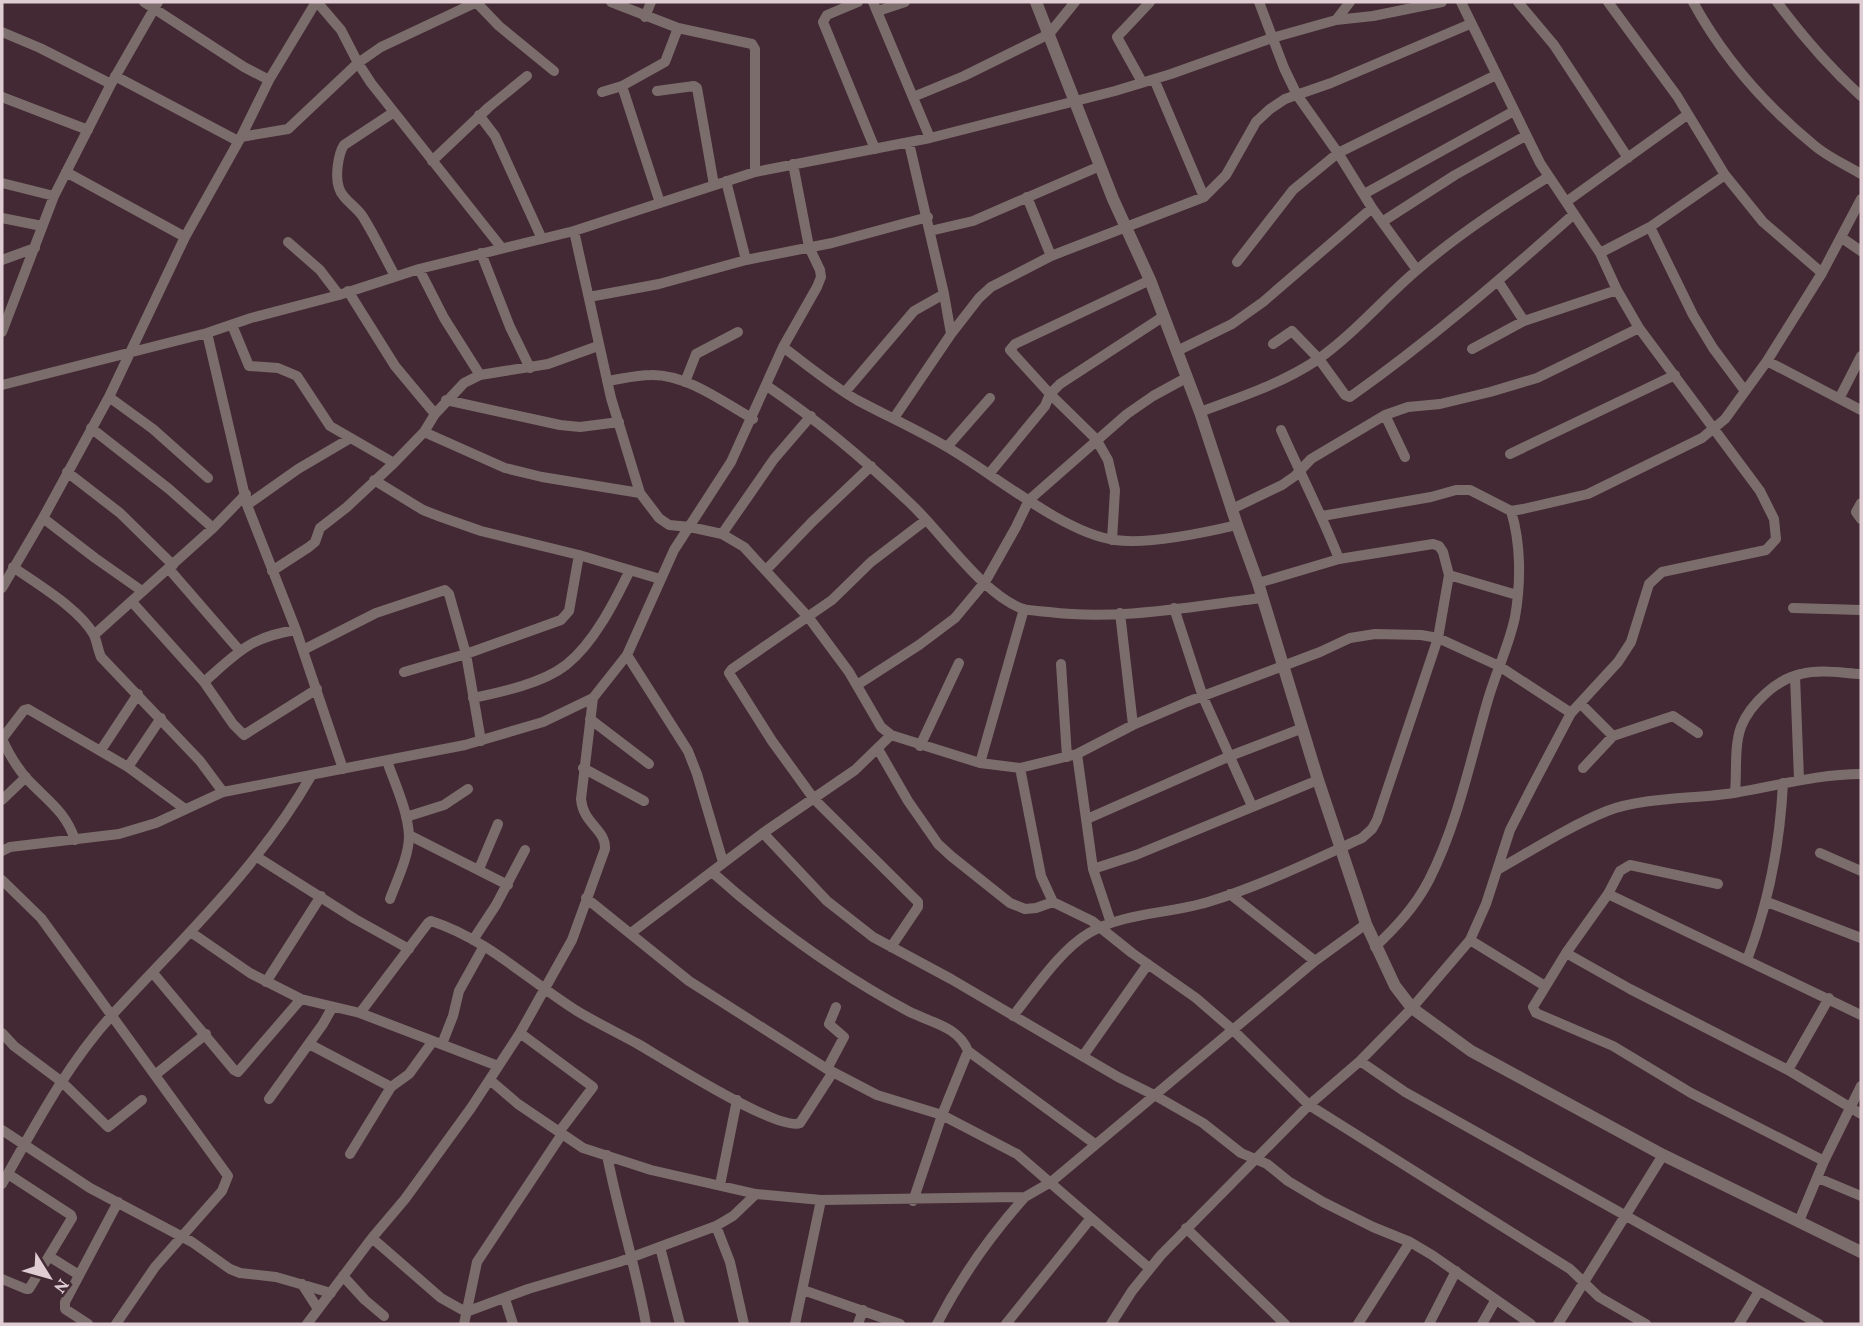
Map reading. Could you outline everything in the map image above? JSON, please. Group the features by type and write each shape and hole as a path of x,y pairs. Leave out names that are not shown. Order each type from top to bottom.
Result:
{"street":[{"path":"144,2 156,5 244,67 269,80"},
{"path":"2,588 109,397 185,237 269,80 316,2 341,30 358,63 394,112 501,247"},
{"path":"2,32 239,139 288,129 358,63 402,36 476,2 499,26 554,71"},
{"path":"611,2 678,28 747,42 755,49 755,172"},
{"path":"645,17 651,2"},
{"path":"858,2 827,15 823,22 875,149"},
{"path":"905,2 876,6 930,138"},
{"path":"1036,2 1100,166 1150,280 1200,412 1258,583 1318,780 1366,924 1395,986 1412,1008 1471,1051 1664,1154 1861,1252"},
{"path":"913,97 964,76 1049,34 1075,2"},
{"path":"1142,82 1116,37 1150,2"},
{"path":"1259,2 1297,95 1417,270"},
{"path":"1336,20 1350,2"},
{"path":"2,384 207,333 419,269 574,231 755,172 930,138 1154,79 1272,37 1336,20 1373,16 1442,2"},
{"path":"1111,1324 1149,1268 1186,1228 1309,1105 1360,1061 1412,1008 1470,940 1499,869 1510,830 1570,713 1618,662 1631,642 1642,602 1654,577 1662,572 1766,550 1776,539 1774,519 1759,491 1639,328 1600,253 1548,177 1525,136 1461,2"},
{"path":"1518,2 1554,46 1628,158"},
{"path":"1608,2 1677,96 1718,159 1725,175 1763,222 1822,273"},
{"path":"1693,2 1744,78 1816,147 1861,174"},
{"path":"1777,2 1809,45 1861,96"},
{"path":"2,330 54,196 113,80 156,5"},
{"path":"894,418 951,334 991,287 1051,256 1204,197 1226,175 1256,122 1270,109 1297,95 1470,24"},
{"path":"602,92 622,86 665,62 678,28"},
{"path":"1237,262 1293,190 1338,153 1496,75"},
{"path":"432,161 479,115 527,76"},
{"path":"1154,79 1204,197"},
{"path":"622,86 660,203"},
{"path":"657,91 694,86 697,88 714,185"},
{"path":"2,97 88,130"},
{"path":"1364,194 1514,111"},
{"path":"394,112 340,150 338,187 364,219 395,276"},
{"path":"479,115 495,136 542,239"},
{"path":"1566,202 1687,115"},
{"path":"1382,222 1525,136"},
{"path":"909,143 928,218 951,334"},
{"path":"2,851 10,847 132,830 156,823 223,792 481,741 543,722 593,698 627,655 679,542 731,463 783,347 821,277 809,247 793,164"},
{"path":"930,231 973,221 1100,166"},
{"path":"66,172 185,237"},
{"path":"1600,253 1650,226 1725,175"},
{"path":"1200,412 1282,380 1319,359 1417,270 1504,205 1548,177"},
{"path":"726,181 746,260"},
{"path":"2,183 54,196"},
{"path":"1027,197 1051,256"},
{"path":"1322,516 1463,490 1483,495 1511,511 1588,494 1689,446 1715,429 1767,360 1822,273 1861,199"},
{"path":"1177,351 1232,324 1263,302 1372,208"},
{"path":"1273,344 1291,330 1319,359 1345,395 1350,397 1404,359 1574,214"},
{"path":"2,218 42,226"},
{"path":"589,297 659,284 746,260 928,218"},
{"path":"1650,226 1693,315 1713,348 1745,391"},
{"path":"574,231 598,346 640,493 659,518 669,525 722,534 735,540 766,570 809,618 857,685 881,727 891,736 980,763 1020,768 1072,756 1133,724 1360,635 1421,635 1438,638 1499,666 1570,713"},
{"path":"1842,238 1861,251"},
{"path":"288,242 344,293 395,366 435,414"},
{"path":"2,260 35,248"},
{"path":"481,253 510,327 530,368"},
{"path":"419,269 444,318 480,376"},
{"path":"1112,540 1114,482 1108,460 1096,439 1010,350 1011,347 1150,280"},
{"path":"1498,281 1524,321"},
{"path":"1472,349 1524,321 1617,290"},
{"path":"845,393 914,311 944,294"},
{"path":"989,474 1045,406 1050,394 1072,375 1164,316"},
{"path":"232,325 249,366 278,368 297,376 326,421 335,430 394,463"},
{"path":"1232,509 1282,485 1311,458 1385,415 1408,407 1440,404 1490,392 1537,378 1639,328"},
{"path":"685,382 696,354 738,332"},
{"path":"207,333 247,500 296,630 343,769"},
{"path":"272,572 315,542 320,528 394,463 424,432 446,400 464,383 480,376 563,360 598,346"},
{"path":"783,347 845,393 947,447 1064,521 1112,540 1185,536 1237,525"},
{"path":"1840,397 1861,356"},
{"path":"1767,360 1861,410"},
{"path":"607,381 652,374 685,382 753,419"},
{"path":"1510,454 1675,375"},
{"path":"857,685 955,618 985,582 1029,500 1096,439 1153,396 1186,378"},
{"path":"766,386 811,416 871,466 985,582 1010,602 1024,609 1105,615 1262,598"},
{"path":"109,397 153,429 208,478"},
{"path":"947,447 989,398"},
{"path":"446,400 560,425 580,427 619,422"},
{"path":"1385,415 1405,457"},
{"path":"722,534 774,459 811,416"},
{"path":"91,428 169,489 213,528"},
{"path":"1281,430 1322,516 1339,559"},
{"path":"424,432 505,468 542,477 640,493"},
{"path":"94,635 247,500 349,439"},
{"path":"766,570 871,466"},
{"path":"67,472 120,513 171,567 240,651"},
{"path":"374,480 412,504 481,531 579,555 660,579"},
{"path":"1861,503 1856,512 1861,519"},
{"path":"1375,947 1414,906 1444,847 1508,644 1517,595 1517,541 1511,511"},
{"path":"43,518 142,591"},
{"path":"891,947 918,907 918,902 814,799 772,741 729,673 809,618 871,562 926,520"},
{"path":"1013,1016 1078,940 1106,925 1206,903 1342,847 1362,838 1372,829 1438,638 1449,575 1443,552 1439,546 1433,544 1339,559 1258,583"},
{"path":"404,673 466,654 565,617 569,611 579,555"},
{"path":"13,566 74,613 94,635 101,657 200,761 223,792"},
{"path":"473,698 506,691 566,665 605,619 630,570"},
{"path":"1449,575 1517,595"},
{"path":"303,650 376,613 445,590 449,594 466,654 481,741"},
{"path":"132,602 204,682 233,724 244,735 317,689"},
{"path":"1174,608 1203,696 1252,806"},
{"path":"1793,608 1861,610"},
{"path":"980,763 1024,609"},
{"path":"1120,613 1133,724"},
{"path":"204,682 240,651 270,634 296,630"},
{"path":"627,655 688,751 698,774 723,862"},
{"path":"920,746 959,663"},
{"path":"1061,664 1072,756 1087,819 1093,869 1106,925"},
{"path":"1735,792 1741,727 1762,698 1775,686 1811,672 1861,674"},
{"path":"1795,676 1799,779"},
{"path":"101,750 138,694"},
{"path":"307,1324 405,1199 489,1080 520,1032 572,940 606,844 582,811 583,768 593,698"},
{"path":"1580,703 1613,736"},
{"path":"75,840 70,823 26,777 14,762 2,739 24,710 28,709 101,750 185,808"},
{"path":"1583,768 1613,736 1673,716 1698,733"},
{"path":"128,767 161,718"},
{"path":"590,719 649,764"},
{"path":"1087,819 1230,756 1303,728"},
{"path":"631,933 723,862 855,769 891,736"},
{"path":"878,749 908,801 938,844 951,856 1010,903 1025,909 1053,902"},
{"path":"387,761 406,817 409,835 390,899"},
{"path":"583,768 644,801"},
{"path":"1020,768 1041,876 1053,902 1106,925 1149,964 1196,998 1233,1030 1309,1105 1479,1209 1570,1269 1599,1297 1646,1324"},
{"path":"1499,869 1608,811 1735,792 1799,779 1861,774"},
{"path":"2,1184 23,1144 62,1082 112,1015 192,933 257,857 311,776"},
{"path":"2,800 26,777"},
{"path":"1093,869 1136,855 1318,780"},
{"path":"1747,960 1766,902 1780,832 1783,783"},
{"path":"406,817 444,804 468,789"},
{"path":"479,869 498,824"},
{"path":"763,833 827,901 851,921 891,947 951,978 1156,1096 1203,1124 1241,1153 1267,1164 1288,1181 1323,1202 1410,1242 1531,1324"},
{"path":"409,835 508,885"},
{"path":"473,940 508,885 526,850"},
{"path":"1820,853 1861,871"},
{"path":"257,857 409,949"},
{"path":"1718,884 1630,865 1620,871 1608,894 1566,953 1533,1007 1536,1013 1613,1046 1691,1093 1824,1161"},
{"path":"712,872 760,915 792,939 909,1011 959,1034 968,1051 1096,1144"},
{"path":"2,880 41,918 228,1176 222,1191 146,1279 116,1324"},
{"path":"1230,894 1315,961"},
{"path":"1608,894 1861,1015"},
{"path":"265,982 321,897"},
{"path":"586,898 689,981 830,1070 877,1096 943,1115 1017,1154 1149,1268"},
{"path":"1766,902 1861,938"},
{"path":"360,1013 431,921 484,946 578,1012 758,1111 797,1125 808,1112 844,1037 829,1024 836,1006"},
{"path":"937,1324 968,1272 1025,1197 1051,1182 1315,961 1366,924"},
{"path":"192,933 265,982 301,999 360,1013 498,1066"},
{"path":"1470,940 1545,986"},
{"path":"350,1154 391,1087 409,1074 437,1042 453,1016 459,991 484,946"},
{"path":"1566,953 1788,1070 1861,1114"},
{"path":"1083,1056 1149,964"},
{"path":"153,974 238,1072 301,999"},
{"path":"1788,1070 1829,998"},
{"path":"268,1099 332,1008"},
{"path":"464,1324 477,1262 593,1087 520,1032"},
{"path":"2,1033 62,1082 108,1126 142,1100"},
{"path":"155,1075 206,1034"},
{"path":"309,1044 391,1087"},
{"path":"913,1201 968,1051"},
{"path":"1360,1061 1405,1092 1819,1324"},
{"path":"489,1080 518,1104 583,1147 651,1170 756,1194 821,1200 913,1201 1025,1197"},
{"path":"1799,1221 1824,1161 1861,1086"},
{"path":"720,1185 737,1100"},
{"path":"2,1130 90,1188 192,1242 230,1269 240,1273 276,1277 331,1293"},
{"path":"1558,1324 1664,1154"},
{"path":"607,1155 646,1324"},
{"path":"2,1279 29,1289 70,1222 71,1215 8,1174"},
{"path":"1818,1178 1861,1196"},
{"path":"372,1238 441,1298 466,1312 528,1289 631,1258 716,1226 733,1216 756,1194"},
{"path":"795,1324 821,1200"},
{"path":"88,1324 69,1314 65,1309 65,1302 118,1202"},
{"path":"1006,1324 1091,1218"},
{"path":"716,1226 730,1262 744,1324"},
{"path":"1186,1228 1285,1324"},
{"path":"1358,1324 1410,1242"},
{"path":"660,1247 680,1324"},
{"path":"50,1257 79,1275"},
{"path":"1429,1324 1456,1272"},
{"path":"343,1276 384,1316"},
{"path":"303,1284 318,1309"},
{"path":"803,1290 900,1324"},
{"path":"1739,1324 1759,1292"},
{"path":"505,1299 513,1324"},
{"path":"1482,1324 1495,1301"},
{"path":"858,1324 863,1310"}]}
